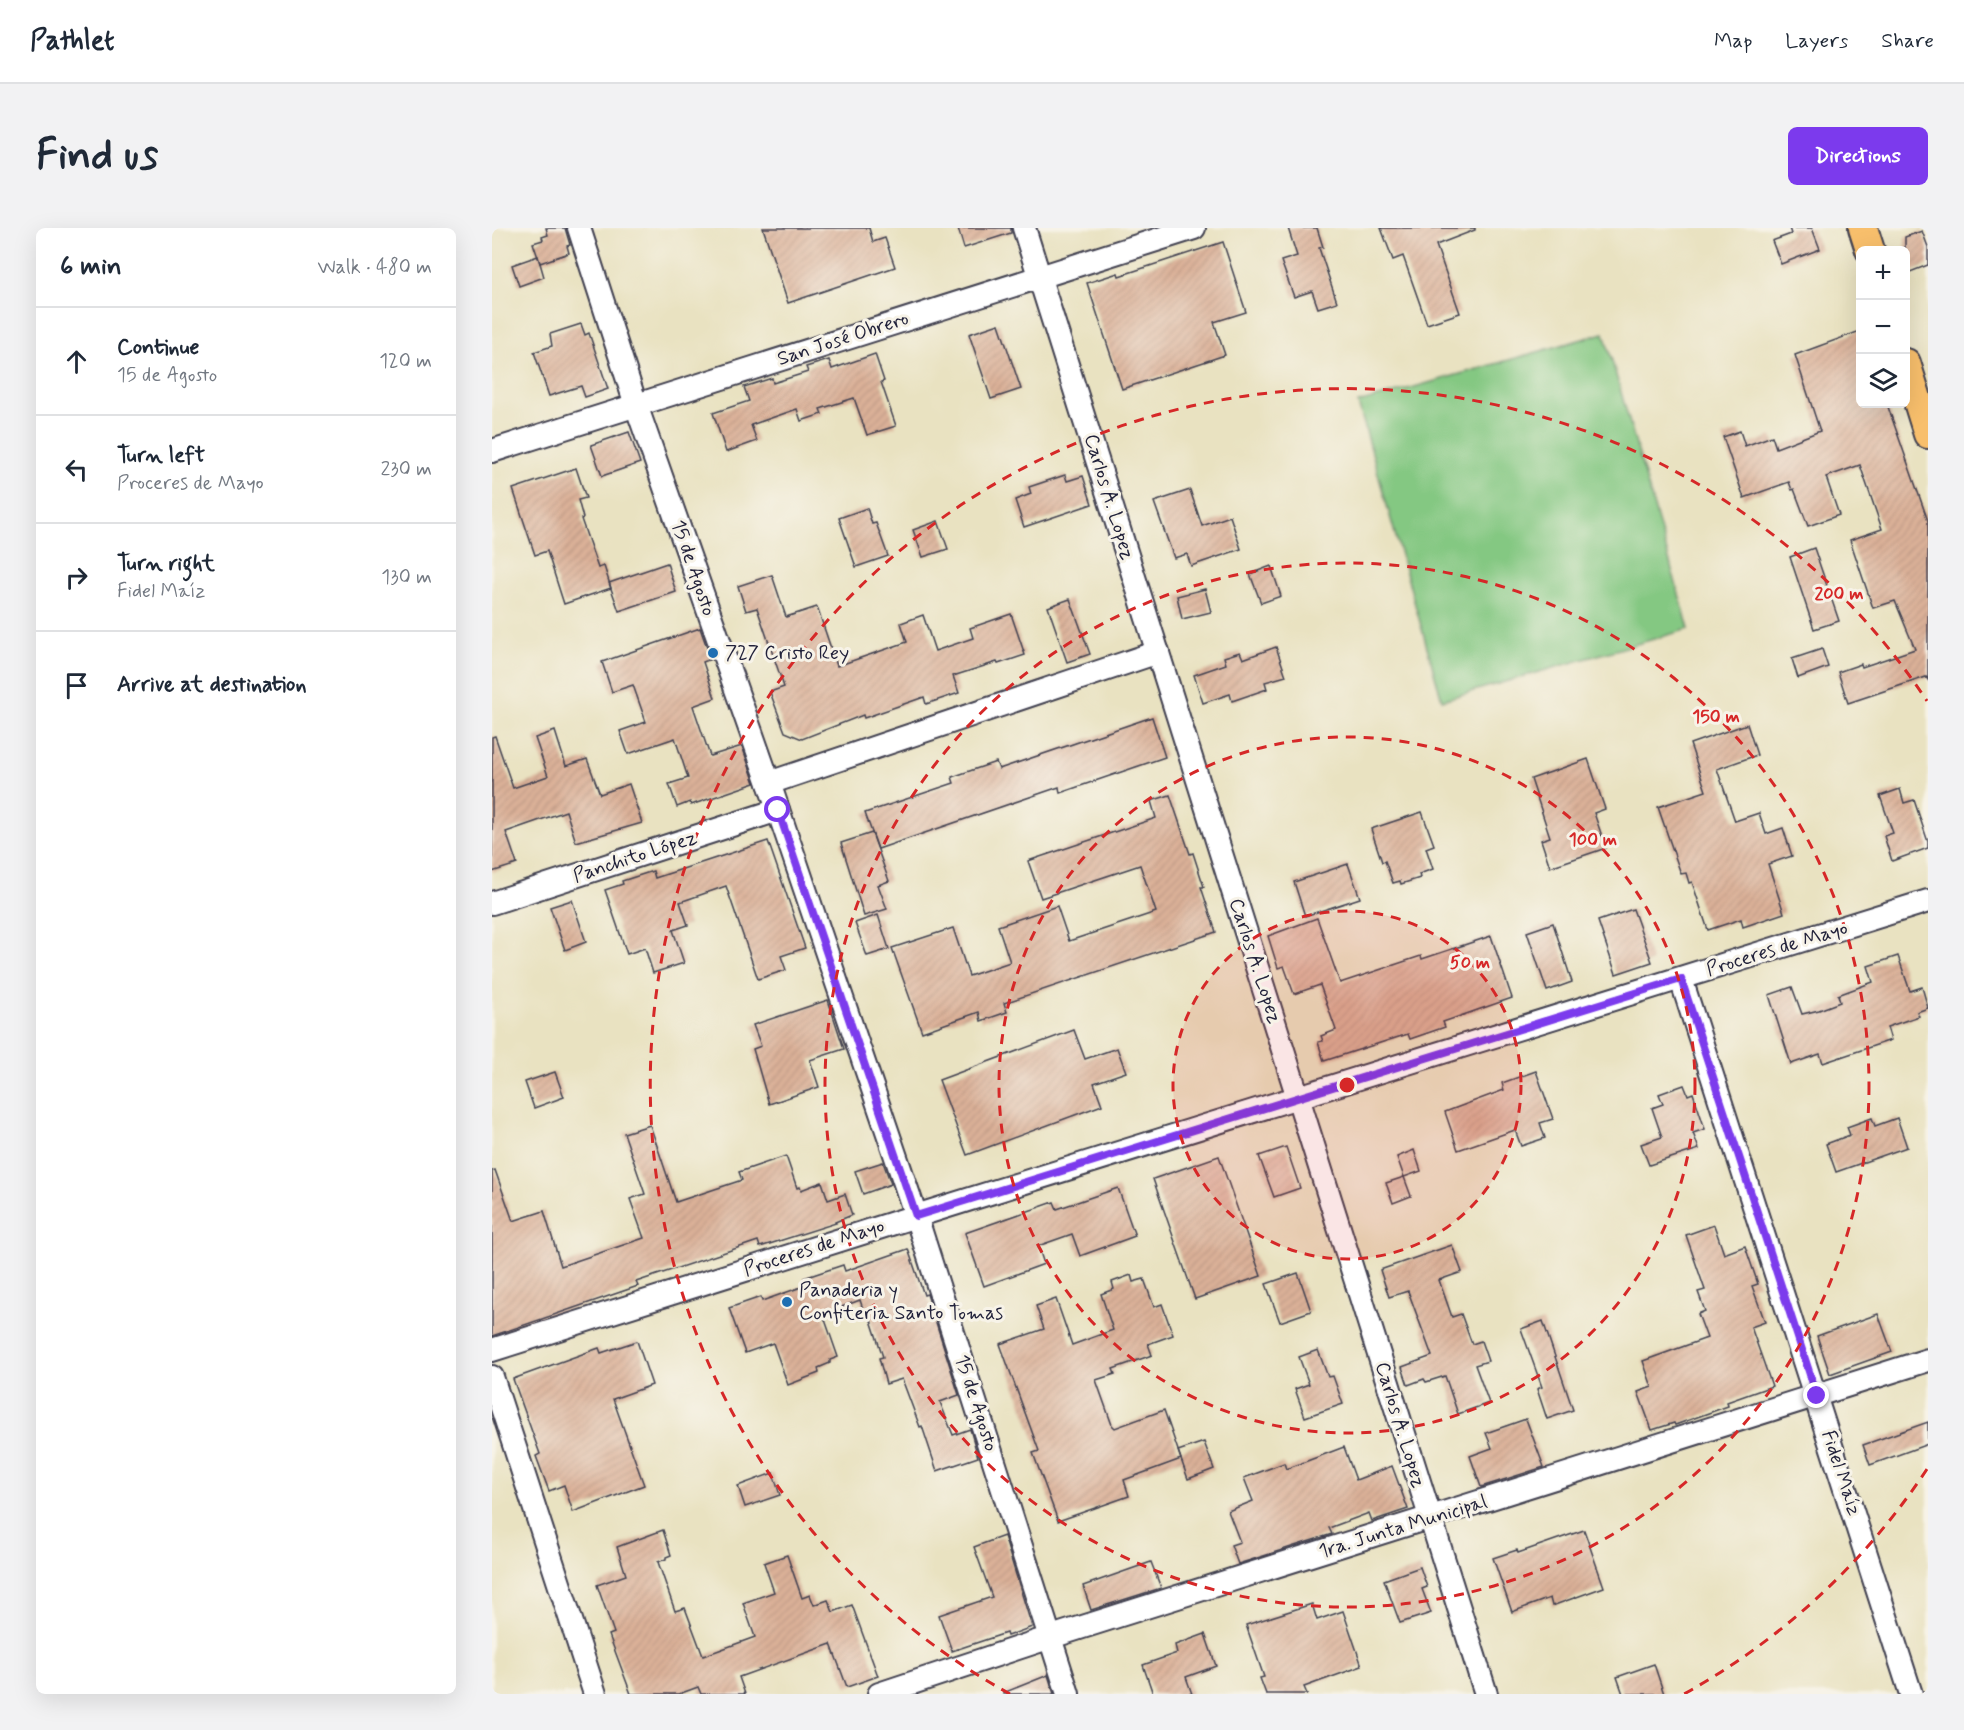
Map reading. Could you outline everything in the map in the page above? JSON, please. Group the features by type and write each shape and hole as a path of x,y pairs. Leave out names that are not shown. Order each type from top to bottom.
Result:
{"main road":[{"path":"1863,228 1869,246"},
{"path":"1910,378 1928,434"}],"street":[{"name":"15 de Agosto","path":"579,228 636,405 769,783 916,1216 1068,1694"},
{"name":"Carlos A. Lopez","path":"1024,228 1486,1694"},
{"name":"San José Obrero","path":"492,451 1194,228"},
{"path":"769,783 1158,652"},
{"name":"Panchito López","path":"492,903 778,810"},
{"name":"Proceres de Mayo","path":"492,1350 1928,902"},
{"name":"Fidel Maíz","path":"1681,979 1911,1694"},
{"name":"1ra. Junta Municipal","path":"879,1694 1051,1637 1928,1360"},
{"path":"492,1377 595,1694"}],"green space":[{"path":"1604,333 1689,629 1442,700 1358,403"}],"building":[{"path":"546,228 565,228 570,245 567,246 569,253 540,263 533,243 543,240 542,237 548,235"},
{"path":"763,228 869,228 873,242 885,238 895,267 788,303"},
{"path":"958,228 1011,228 1011,233 964,248"},
{"path":"1288,228 1317,228 1323,247 1319,248 1337,302 1318,308 1312,291 1294,297 1281,261 1297,256"},
{"path":"1381,228 1475,228 1475,230 1436,245 1460,313 1427,324 1403,256 1393,260"},
{"path":"1789,228 1812,228 1820,249 1781,264 1772,241 1791,234"},
{"path":"1922,231 1928,247 1928,265 1910,272 1910,246 1905,246 1905,237"},
{"path":"1223,242 1246,312 1214,322 1225,355 1122,389 1087,283 1118,273 1119,276"},
{"path":"538,256 544,277 519,286 512,265"},
{"path":"581,324 585,335 589,333 608,389 585,397 581,386 549,396 534,352 552,346 550,334"},
{"path":"999,324 1021,389 991,399 969,334"},
{"path":"1856,332 1856,408 1888,408 1928,521 1928,680 1926,677 1848,703 1838,672 1861,664 1862,667 1915,649 1895,601 1873,608 1850,540 1882,529 1860,465 1826,477 1839,515 1808,526 1794,489 1792,490 1789,482 1744,498 1723,437 1740,431 1745,446 1772,436 1776,448 1820,431 1795,355"},
{"path":"875,354 884,381 881,382 896,426 867,435 854,398 820,409 822,414 801,421 797,409 751,425 757,441 726,452 713,413 749,401 744,387 772,378 773,383 808,372 806,367 829,360 832,369"},
{"path":"629,432 640,463 602,476 591,445"},
{"path":"576,468 586,498 578,500 583,518 581,519 598,568 604,566 611,588 564,604 547,551 535,555 513,489"},
{"path":"1065,475 1067,481 1083,476 1092,504 1024,527 1015,500 1031,494 1029,487"},
{"path":"1190,490 1202,526 1230,516 1241,549 1191,566 1187,554 1174,558 1154,502"},
{"path":"867,508 872,524 876,523 888,556 856,567 839,518"},
{"path":"938,521 948,549 923,557 913,530"},
{"path":"1814,548 1839,621 1814,629 1790,557"},
{"path":"667,563 676,592 619,611 609,583"},
{"path":"1271,566 1281,596 1261,603 1250,574"},
{"path":"772,575 786,617 817,607 837,666 907,642 901,623 923,615 935,651 973,638 970,628 1011,614 1025,655 953,676 959,693 926,704 924,697 864,718 863,715 802,739 785,732 770,692 784,687 757,608 746,611 738,586"},
{"path":"1205,589 1211,612 1182,619 1177,596"},
{"path":"1070,599 1090,654 1067,662 1048,607"},
{"path":"700,628 711,659 703,662 715,698 693,706 710,756 742,746 755,783 691,805 690,802 677,807 669,784 688,778 675,738 628,754 620,731 646,722 633,685 612,692 602,662"},
{"path":"1276,647 1286,676 1265,682 1267,689 1232,701 1230,694 1203,703 1194,675 1226,664 1224,657 1240,652 1243,659"},
{"path":"1822,649 1828,667 1798,678 1792,659"},
{"path":"1152,717 1165,757 1060,793 1059,787 878,849 865,813 954,783 952,777 996,762 999,769"},
{"path":"1747,724 1757,755 1717,769 1735,821 1759,813 1766,834 1783,828 1792,856 1768,864 1784,913 1743,927 1741,919 1708,930 1692,882 1689,883 1686,873 1681,874 1658,807 1706,791 1690,744"},
{"path":"555,731 566,766 587,759 600,794 629,784 642,823 576,842 566,811 506,832 517,864 492,872 492,737 495,736 513,788 548,776 535,738"},
{"path":"1588,759 1605,809 1594,813 1606,848 1550,867 1541,840 1550,837 1531,779"},
{"path":"1900,789 1904,803 1914,800 1928,848 1892,861 1884,836 1893,833 1880,796"},
{"path":"1170,795 1190,854 1193,853 1204,887 1201,887 1216,932 1004,1003 1007,1012 981,1021 979,1012 922,1032 892,948 953,928 969,976 1010,962 998,926 1057,906 1069,941 1156,912 1140,865 1041,898 1028,861 1156,818 1151,801"},
{"path":"1422,812 1434,845 1426,848 1433,869 1419,874 1420,878 1401,884 1400,881 1393,883 1385,861 1382,862 1371,829"},
{"path":"872,833 889,881 878,885 887,909 864,916 841,843"},
{"path":"768,841 805,948 781,956 786,970 758,979 726,886 680,902 688,925 673,930 684,963 653,973 645,948 627,954 605,890 623,884 622,881 653,871 655,878"},
{"path":"1348,864 1360,898 1305,916 1294,882"},
{"path":"572,900 586,942 565,950 550,907"},
{"path":"1633,909 1652,962 1616,974 1598,921"},
{"path":"878,915 889,949 867,956 855,923"},
{"path":"1317,918 1340,983 1491,936 1512,998 1443,1022 1445,1027 1410,1039 1408,1034 1324,1061 1318,1042 1323,1041 1321,1036 1336,1030 1320,985 1294,994 1284,966 1278,968 1268,936"},
{"path":"1553,923 1572,982 1547,991 1527,932"},
{"path":"1898,956 1910,991 1922,987 1928,1008 1917,1012 1919,1016 1887,1027 1891,1040 1823,1063 1820,1054 1791,1064 1769,995 1792,987 1802,1014 1819,1010 1840,1002 1838,995 1873,982 1868,966"},
{"path":"828,1000 844,1049 810,1060 819,1087 769,1104 753,1049 761,1046 753,1025"},
{"path":"1074,1030 1085,1059 1117,1048 1126,1072 1094,1083 1102,1105 967,1155 939,1080"},
{"path":"1536,1071 1553,1119 1540,1123 1545,1138 1521,1146 1515,1130 1458,1150 1445,1112 1504,1090 1502,1083"},
{"path":"555,1072 564,1097 534,1108 525,1082"},
{"path":"1684,1085 1688,1095 1693,1093 1705,1129 1693,1133 1699,1149 1649,1165 1641,1144 1662,1137 1652,1108 1663,1104 1659,1094"},
{"path":"1872,1118 1875,1126 1897,1118 1907,1147 1836,1172 1826,1144 1850,1135 1847,1127"},
{"path":"650,1125 676,1202 742,1180 739,1172 786,1156 797,1188 800,1187 801,1190 822,1182 828,1200 845,1194 852,1215 836,1223 760,1247 758,1241 636,1282 638,1286 492,1336 492,1171 495,1170 513,1221 544,1211 561,1266 644,1238 630,1199 645,1194 624,1133"},
{"path":"1286,1147 1300,1188 1274,1197 1259,1156"},
{"path":"1414,1150 1421,1171 1404,1177 1397,1157"},
{"path":"1219,1156 1261,1276 1195,1299 1153,1179"},
{"path":"883,1162 891,1184 863,1194 855,1171"},
{"path":"1404,1177 1411,1196 1393,1203 1386,1183"},
{"path":"1118,1188 1135,1236 1080,1256 1072,1234 1038,1246 1044,1264 984,1286 965,1233 1054,1202 1057,1209"},
{"path":"1714,1225 1724,1254 1745,1246 1758,1284 1752,1286 1765,1322 1751,1327 1772,1386 1727,1402 1728,1406 1675,1425 1674,1423 1652,1430 1638,1392 1652,1387 1643,1361 1707,1338 1698,1314 1705,1311 1698,1292 1705,1290 1686,1235"},
{"path":"1452,1245 1462,1272 1439,1280 1452,1317 1461,1314 1472,1344 1481,1341 1488,1361 1475,1365 1489,1403 1458,1414 1445,1376 1426,1382 1424,1379 1408,1385 1402,1367 1432,1356 1408,1291 1389,1297 1380,1270"},
{"path":"908,1249 924,1295 927,1294 959,1395 940,1402 953,1435 970,1429 978,1457 937,1471 922,1426 920,1427 902,1379 886,1384 879,1358 883,1357 868,1311 864,1312 860,1300 823,1314 838,1357 818,1368 819,1373 788,1385 773,1343 745,1353 729,1308 761,1297 762,1301 807,1285 804,1278 843,1265 845,1271"},
{"path":"1298,1273 1311,1311 1280,1322 1266,1284"},
{"path":"1131,1275 1133,1282 1144,1279 1154,1307 1162,1304 1173,1335 1148,1344 1152,1355 1113,1369 1115,1374 1096,1380 1115,1428 1164,1410 1181,1459 1124,1480 1129,1496 1058,1521 1033,1453 1039,1451 1000,1344 1044,1329 1036,1306 1056,1299 1072,1345 1113,1330 1101,1294 1114,1289 1112,1282"},
{"path":"1878,1314 1892,1352 1830,1374 1817,1336"},
{"path":"1543,1321 1573,1410 1547,1419 1537,1389 1542,1387 1521,1329"},
{"path":"637,1341 652,1385 613,1399 644,1485 573,1512 564,1485 549,1491 536,1456 540,1454 513,1379 599,1348 601,1353"},
{"path":"1318,1350 1328,1377 1333,1376 1343,1404 1305,1417 1295,1389 1309,1384 1299,1357"},
{"path":"1526,1419 1544,1467 1481,1487 1470,1456 1492,1448 1486,1433"},
{"path":"1928,1422 1928,1444 1870,1465 1863,1445"},
{"path":"1204,1442 1214,1469 1188,1479 1178,1451"},
{"path":"1344,1447 1356,1480 1392,1466 1408,1509 1372,1521 1369,1513 1329,1528 1332,1534 1238,1564 1231,1545 1240,1542 1228,1511 1253,1501 1244,1478 1284,1463 1286,1469"},
{"path":"773,1473 780,1495 745,1507 738,1486"},
{"path":"663,1530 671,1555 658,1562 675,1611 685,1608 703,1656 755,1637 743,1603 774,1592 764,1563 787,1555 802,1598 810,1595 814,1605 828,1600 833,1612 852,1605 878,1676 847,1687 831,1644 739,1677 745,1694 701,1694 698,1687 679,1694 631,1694 609,1635 614,1633 597,1585 626,1575 617,1547"},
{"path":"1584,1530 1604,1587 1552,1606 1550,1598 1512,1612 1493,1558 1517,1550 1518,1553"},
{"path":"1004,1536 1032,1627 952,1651 939,1615 992,1597 974,1547"},
{"path":"1151,1562 1161,1588 1091,1610 1083,1586"},
{"path":"1420,1567 1427,1587 1422,1589 1431,1613 1400,1623 1384,1580"},
{"path":"1312,1604 1317,1620 1343,1611 1362,1666 1304,1687 1307,1694 1266,1694 1260,1678 1264,1677 1246,1625"},
{"path":"1205,1634 1216,1666 1186,1677 1192,1694 1153,1694 1143,1665 1177,1653 1175,1645"},
{"path":"1654,1664 1664,1694 1623,1694 1617,1677"},
{"path":"1048,1675 1054,1694 1003,1693"}],"place":[{"name":"727 Cristo Rey","path":"713,653"},
{"name":"Panaderia y Confiteria Santo Tomas","path":"787,1302"}],"route":[{"path":"778,810 916,1216 1681,979 1817,1396"}]}
